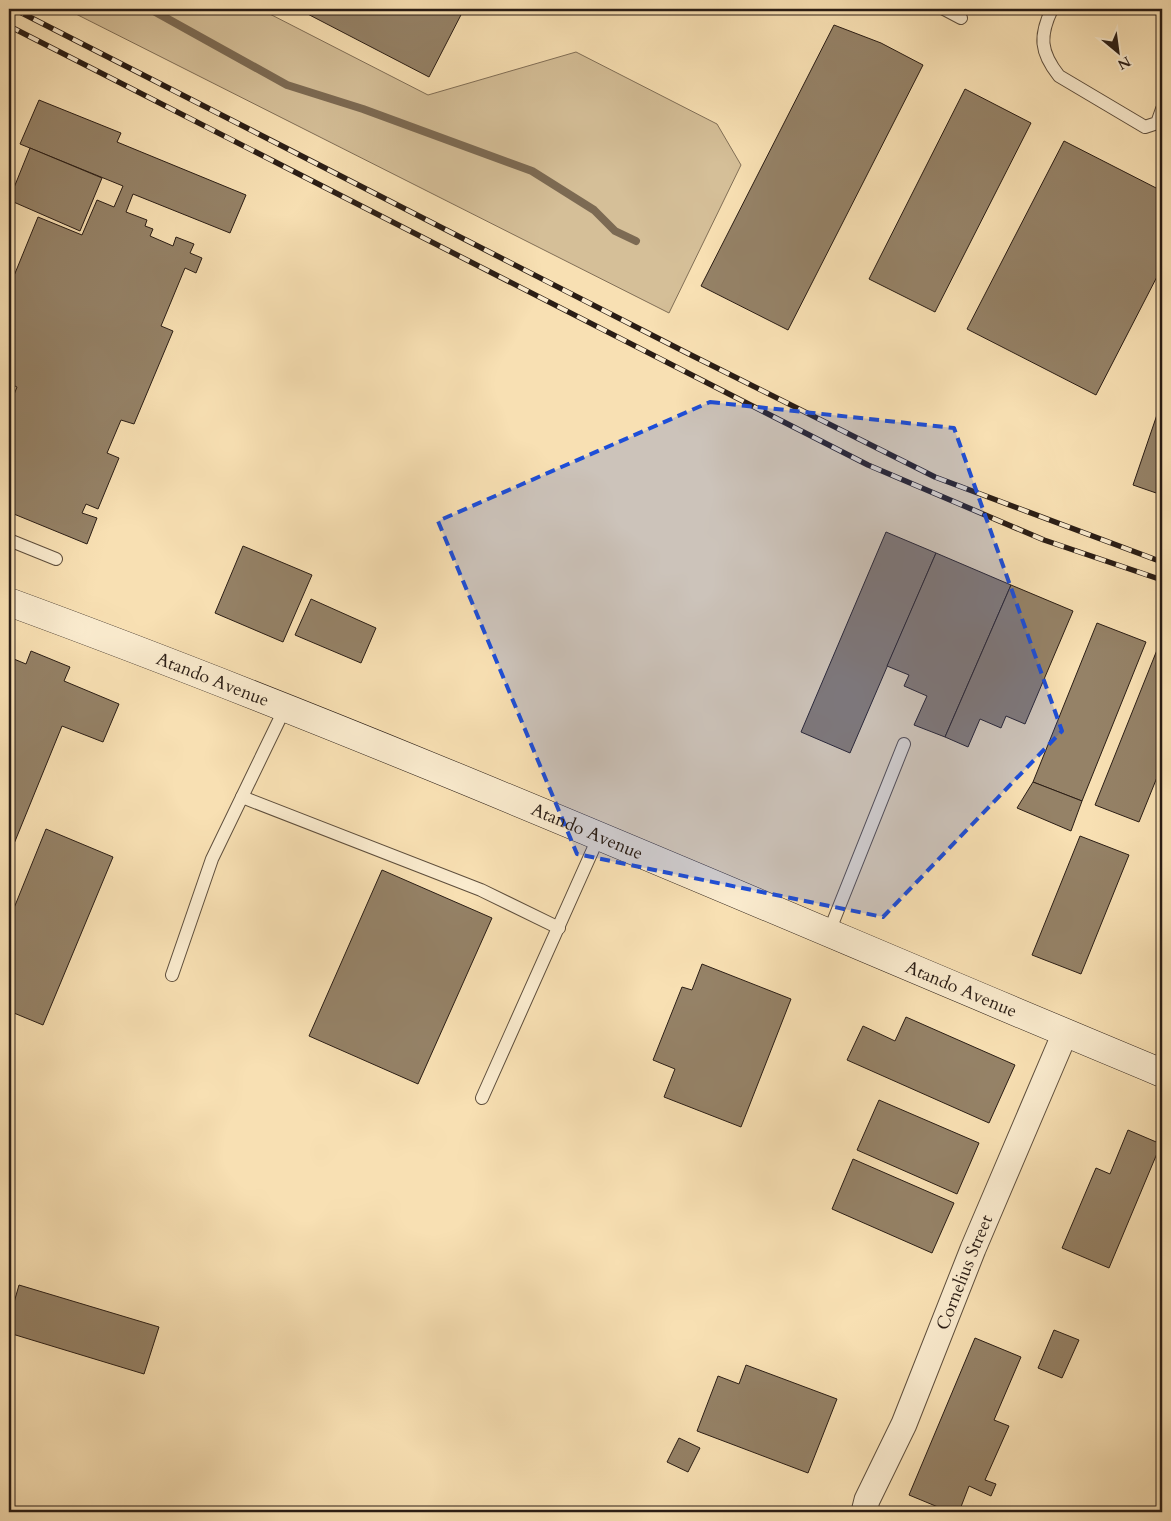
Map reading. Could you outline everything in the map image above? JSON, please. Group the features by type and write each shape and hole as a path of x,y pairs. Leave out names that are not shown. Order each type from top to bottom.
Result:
{"main road":[{"name":"Atando Avenue","path":"9,602 165,659 599,836 1162,1073"}],"street":[{"name":"Cornelius Street","path":"864,1512 867,1500 904,1424 972,1249 1064,1033"}],"lane":[{"path":"944,9 960,18"},
{"path":"1052,9 1044,27 1044,48 1049,64 1059,76 1145,127 1157,123 1162,109"},
{"path":"9,540 56,559"},
{"path":"172,975 212,860 285,708"},
{"path":"829,932 904,744"},
{"path":"242,797 481,890 558,928"},
{"path":"482,1098 599,836"}],"highlighted area":[{"path":"710,402 954,428 1062,731 883,917 577,854 438,521"}],"shaded area":[{"path":"66,9 260,9 428,95 576,52 717,124 741,165 669,313"}],"building":[{"path":"298,9 464,9 429,77"},
{"path":"834,25 881,43 923,65 788,330 701,286"},
{"path":"965,89 1031,123 935,312 869,279"},
{"path":"39,100 121,133 117,142 246,195 230,233 133,194 126,212 147,220 145,226 153,229 150,236 173,246 176,237 194,244 190,253 202,258 196,273 185,268 161,326 173,331 134,424 121,420 107,453 119,458 98,509 86,504 82,513 97,518 87,544 9,512 9,446 14,433 9,431 9,407 17,387 9,383 9,288 38,217 82,235 97,200 114,207 123,186 20,144"},
{"path":"1064,141 1162,191 1162,267 1096,395 967,329"},
{"path":"30,148 102,178 80,231 9,200"},
{"path":"1162,404 1162,495 1133,485"},
{"path":"886,532 936,553 850,753 801,732"},
{"path":"243,546 312,575 283,642 215,613"},
{"path":"936,553 1011,585 945,737 914,725 927,696 904,686 909,675 887,666"},
{"path":"1011,585 1073,611 1025,724 1006,716 1001,728 980,719 968,747 945,737"},
{"path":"311,599 376,628 361,663 295,635"},
{"path":"1097,623 1146,642 1082,801 1033,782"},
{"path":"1159,645 1162,646 1162,765 1139,822 1095,805"},
{"path":"31,651 70,667 64,681 119,704 103,742 62,726 9,856 9,657 26,664"},
{"path":"1033,782 1082,801 1071,831 1017,808"},
{"path":"46,829 113,857 43,1025 9,1011 9,906 14,908"},
{"path":"1080,836 1129,855 1081,974 1032,955"},
{"path":"382,870 492,918 418,1084 309,1036"},
{"path":"702,964 791,999 741,1127 664,1097 675,1069 653,1060 682,987 692,990"},
{"path":"906,1017 1015,1065 989,1123 847,1060 863,1026 895,1041"},
{"path":"879,1100 979,1143 957,1194 857,1150"},
{"path":"1128,1130 1161,1144 1109,1268 1062,1248 1096,1168 1110,1174"},
{"path":"853,1159 954,1203 932,1253 832,1209"},
{"path":"19,1285 159,1327 144,1374 9,1333 9,1320"},
{"path":"1054,1330 1079,1340 1062,1378 1038,1368"},
{"path":"975,1338 1021,1357 994,1420 1009,1426 985,1480 996,1484 991,1496 969,1486 959,1512 950,1512 909,1495"},
{"path":"746,1365 837,1399 808,1473 697,1431 718,1376 739,1384"},
{"path":"679,1438 700,1448 688,1472 667,1462"}],"waterway":[{"path":"150,9 287,85 363,109 532,171 594,210 615,231 636,241"}],"railway":[{"path":"14,9 687,353 935,477 1162,562"},
{"path":"9,26 868,465 1044,540 1162,580"}]}
